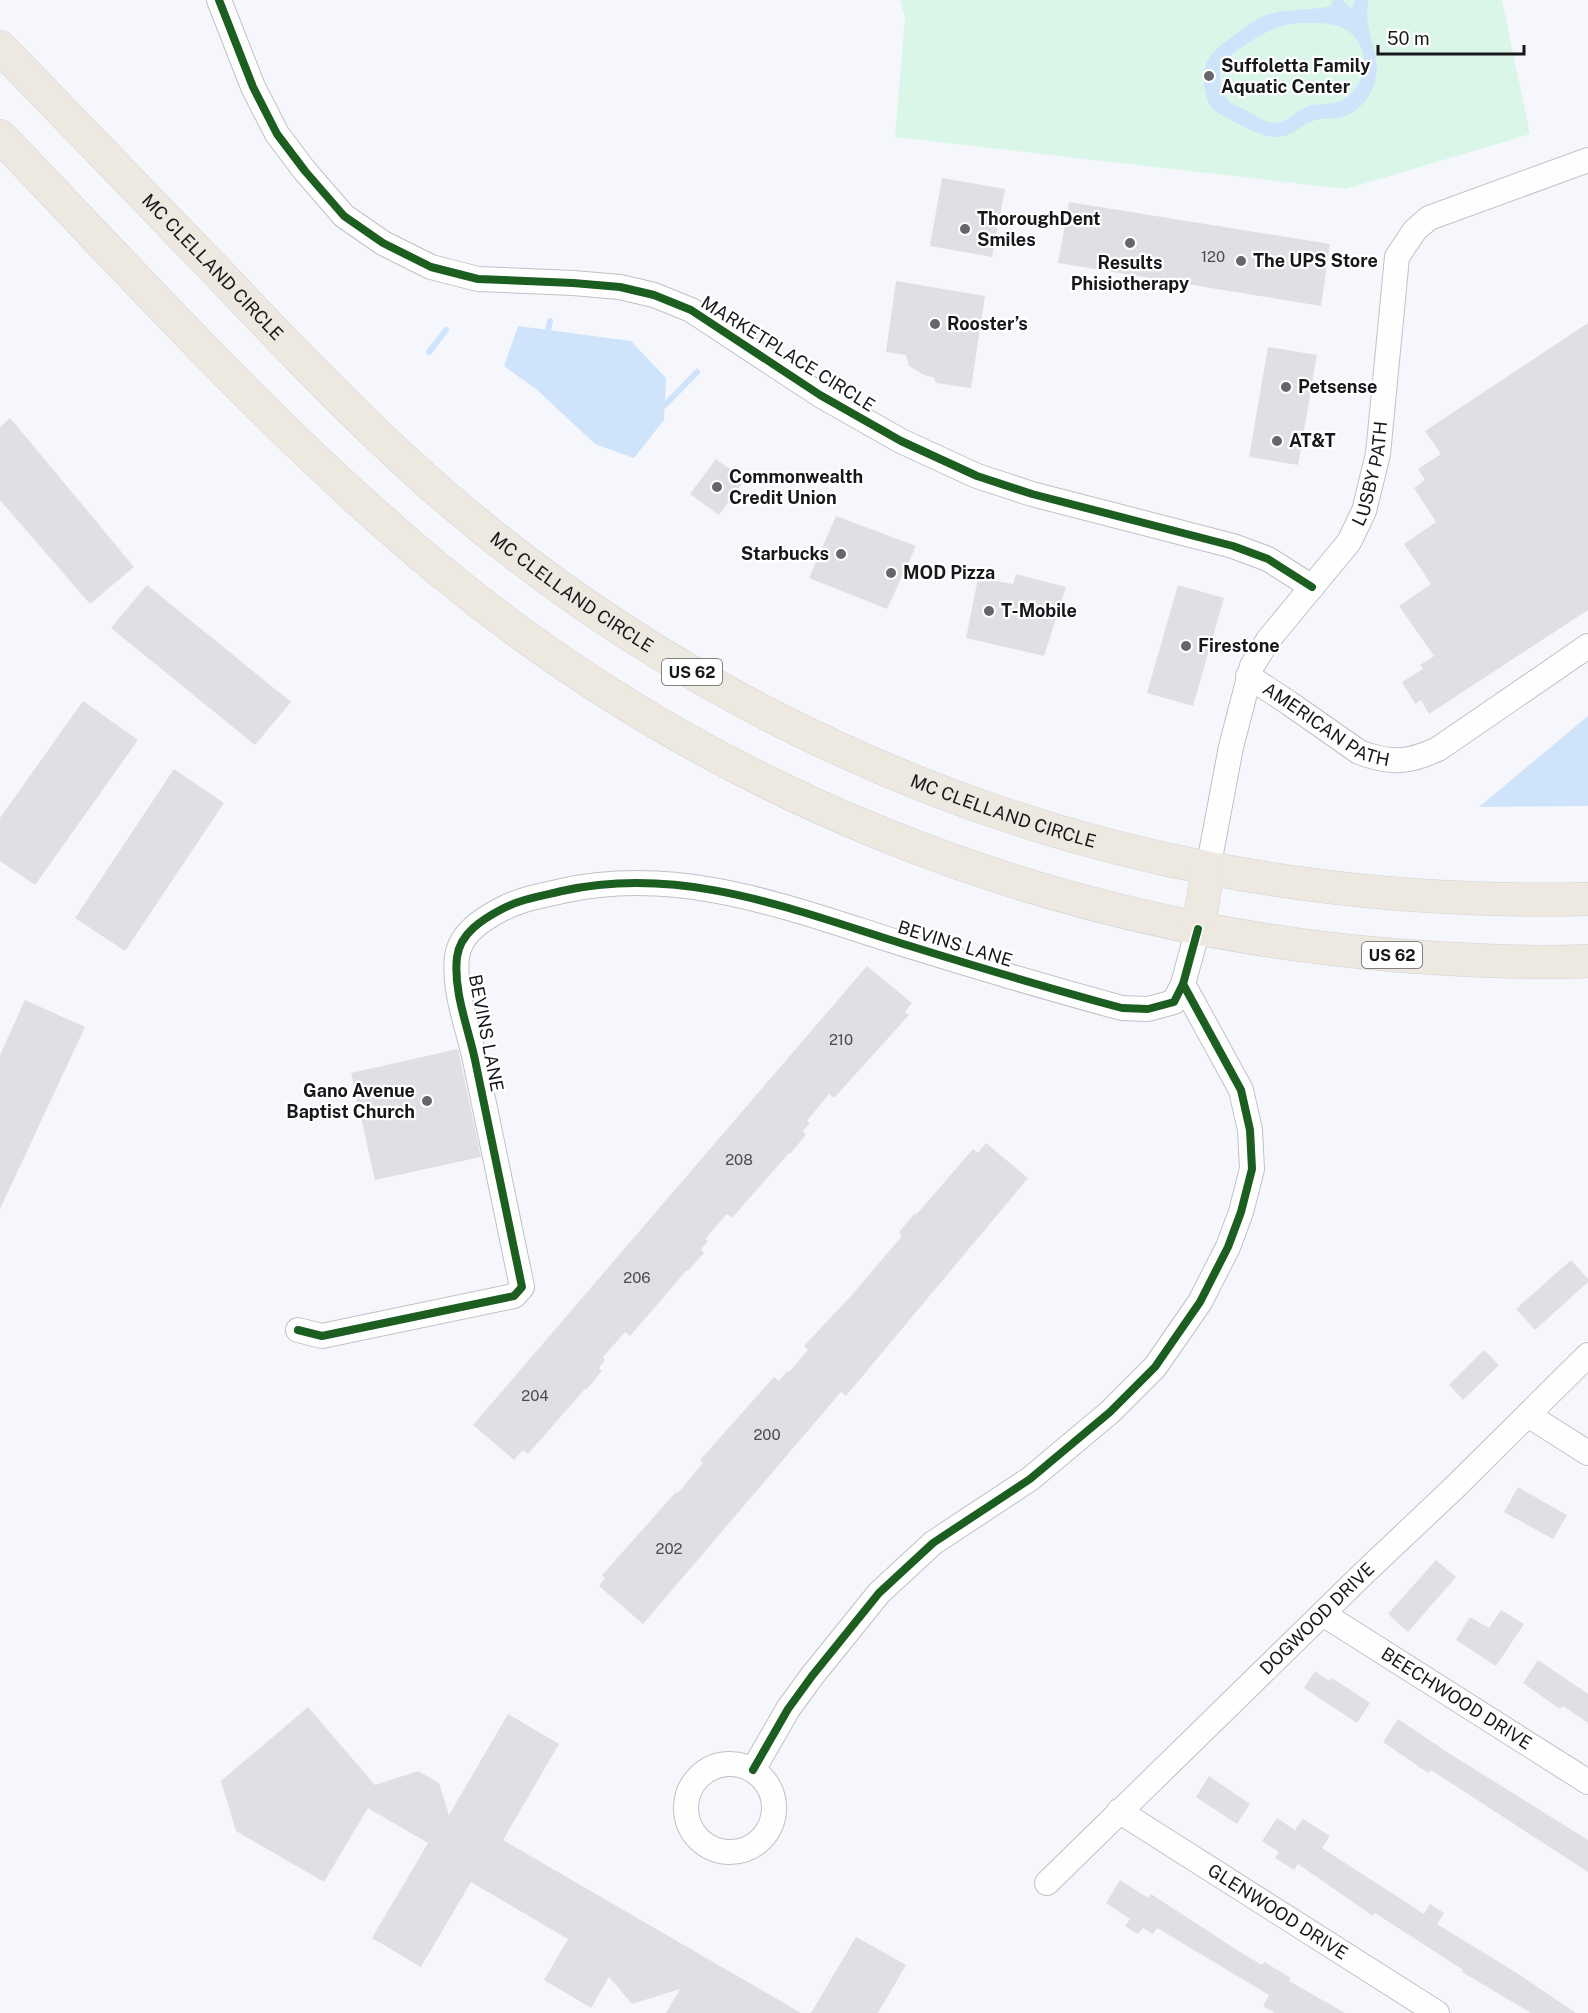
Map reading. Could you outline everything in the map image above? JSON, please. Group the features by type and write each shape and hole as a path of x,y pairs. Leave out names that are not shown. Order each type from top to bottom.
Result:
{"highway":[{"name":"MC CLELLAND CIRCLE","path":"0,47 341,401 445,497 520,558 576,599 641,641 733,694 846,752 905,778 1092,841 1208,869 1264,878 1446,897 1588,899"},
{"name":"US 62","path":"0,136 159,302 365,506 441,571 573,670 630,707 718,757 816,806 886,836 1042,891 1118,911 1198,929 1320,948 1418,957 1505,961 1588,961"},
{"path":"1198,929 1208,869"}],"street":[{"name":"MARKETPLACE CIRCLE","path":"219,0 253,87 277,134 344,216 383,243 431,267 478,279 620,287 654,295 691,310 820,395 901,441 977,476 1032,494 1233,546 1268,559 1312,587"},
{"name":"LUSBY PATH","path":"1208,869 1231,747 1248,676 1268,640 1337,557 1358,527 1371,489 1377,454 1397,257 1415,230 1429,218 1588,160"},
{"name":"AMERICAN PATH","path":"1248,676 1359,752 1386,760 1410,760 1438,749 1588,646"},
{"name":"BEVINS LANE","path":"298,1330 322,1336 514,1296 522,1287 475,1057 459,992 457,956 465,936 485,918 517,901 579,887 638,882 679,884 749,897 1122,1008 1148,1009 1174,1002 1183,984 1198,929"},
{"path":"753,1770 788,1709 879,1593 933,1543 1030,1479 1110,1412 1155,1367 1200,1302 1228,1247 1241,1212 1252,1169 1250,1130 1241,1090 1183,984"},
{"name":"DOGWOOD DRIVE","path":"1047,1883 1588,1355"},
{"path":"1528,1415 1588,1454"},
{"name":"BEECHWOOD DRIVE","path":"1323,1614 1588,1782"},
{"name":"GLENWOOD DRIVE","path":"1119,1811 1437,2013"}],"green space":[{"name":"Suffoletta Family Aquatic Center","path":"900,0 1502,0 1530,134 1346,189 895,137 905,18"}],"water":[{"path":"1333,0 1343,0 1350,8 1353,7 1355,0 1369,0 1368,25 1377,71 1375,83 1360,107 1343,117 1319,119 1280,137 1252,131 1213,109 1206,94 1204,75 1207,62 1220,46 1259,18 1286,11 1331,6","holes":["1300,23 1342,27 1355,37 1360,45 1364,61 1361,78 1351,93 1337,102 1306,107 1279,123 1267,122 1229,101 1222,91 1220,80 1227,58 1252,40 1270,31"]},
{"path":"518,326 631,341 666,378 664,420 634,458 595,444 536,389 504,366"},
{"path":"1588,716 1588,806 1479,807"}],"building":[{"name":"ThoroughDent Smiles","path":"942,178 1005,189 992,257 930,246"},
{"path":"1069,202 1330,244 1321,306 1058,263"},
{"name":"Rooster’s","path":"896,281 985,296 971,388 936,383 934,377 926,376 909,366 906,355 886,352"},
{"path":"1588,323 1588,610 1429,714 1421,700 1415,704 1402,682 1423,669 1420,665 1434,656 1399,606 1431,584 1404,544 1436,522 1414,488 1425,480 1418,469 1441,454 1425,431"},
{"name":"Petsense","path":"1268,347 1317,355 1298,465 1249,457"},
{"path":"10,418 134,567 90,604 0,500 0,427"},
{"name":"Commonwealth Credit Union","path":"716,459 745,480 719,515 690,494"},
{"path":"836,516 916,546 887,609 809,578"},
{"path":"1016,574 1066,587 1044,656 966,638 978,578 1013,584"},
{"path":"147,585 291,702 255,745 111,628"},
{"name":"Firestone","path":"1178,585 1224,598 1193,706 1147,693"},
{"path":"83,701 138,740 35,885 0,861 0,818"},
{"path":"174,769 224,803 125,951 75,918"},
{"path":"867,966 912,1003 905,1012 909,1015 834,1098 829,1094 807,1121 810,1123 803,1131 806,1135 790,1154 732,1218 727,1214 705,1239 708,1241 701,1249 704,1253 630,1336 625,1332 603,1357 605,1360 599,1368 602,1371 586,1390 528,1454 523,1450 514,1460 473,1425"},
{"path":"25,1000 85,1027 0,1209 0,1055"},
{"name":"Gano Avenue Baptist Church","path":"458,1049 481,1157 375,1180 351,1073"},
{"path":"986,1143 1028,1178 846,1396 841,1392 643,1624 599,1586 605,1578 602,1575 676,1492 678,1493 703,1463 700,1460 774,1377 779,1381 787,1371 789,1372 808,1350 804,1346 902,1236 899,1232 915,1213 916,1215 973,1149 978,1153"},
{"path":"1571,1260 1588,1279 1588,1282 1535,1330 1516,1309"},
{"path":"1484,1350 1499,1365 1463,1400 1449,1385"},
{"path":"1518,1487 1567,1515 1553,1539 1504,1512"},
{"path":"1436,1560 1456,1577 1408,1632 1388,1614"},
{"path":"1501,1610 1524,1624 1496,1666 1456,1640 1470,1617 1489,1628"},
{"path":"1538,1660 1588,1694 1588,1723 1563,1706 1560,1709 1523,1683"},
{"path":"1315,1671 1329,1681 1332,1678 1370,1703 1357,1723 1304,1688"},
{"path":"308,1707 375,1785 418,1771 439,1783 449,1815 508,1714 559,1744 503,1840 801,2013 666,2013 680,1989 632,2004 609,1977 591,2008 544,1980 568,1939 471,1882 421,1967 372,1938 428,1843 368,1808 324,1882 236,1831 221,1781"},
{"path":"1398,1719 1588,1840 1588,1872 1431,1770 1428,1773 1383,1742"},
{"path":"1209,1776 1250,1804 1237,1824 1196,1797"},
{"path":"1277,1818 1295,1830 1303,1819 1330,1836 1322,1848 1424,1914 1430,1904 1444,1913 1437,1924 1520,1975 1576,2013 1531,2013 1462,1972 1463,1970 1375,1913 1373,1916 1298,1864 1294,1870 1275,1858 1279,1852 1262,1841"},
{"path":"1120,1880 1148,1898 1151,1894 1237,1950 1262,1965 1264,1962 1291,1978 1289,1981 1345,2013 1275,2013 1263,2006 1269,1995 1157,1928 1153,1934 1143,1928 1138,1934 1125,1926 1130,1919 1106,1903"},
{"path":"856,1937 906,1965 878,2013 811,2013"}],"waterway":[{"path":"547,337 550,321"},
{"path":"429,352 446,330"},
{"path":"659,406 664,406 697,372"}],"cycle path":[{"path":"219,0 253,87 277,134 344,216 383,243 431,267 478,279 620,287 654,295 691,310 820,395 901,441 977,476 1032,494 1233,546 1268,559 1312,587"},
{"path":"298,1330 322,1336 514,1296 522,1287 475,1060 459,996 456,970 459,948 468,934 487,917 509,906 562,891 607,884 652,883 696,887 782,906 1122,1008 1148,1009 1174,1002 1183,984 1198,929"},
{"path":"753,1770 788,1709 879,1593 933,1543 1030,1479 1110,1412 1155,1367 1200,1302 1228,1247 1241,1212 1252,1169 1250,1130 1241,1090 1183,984"}],"place":[{"name":"Suffoletta Family Aquatic Center","path":"1209,76"},
{"name":"ThoroughDent Smiles","path":"965,229"},
{"name":"Results Phisiotherapy","path":"1130,243"},
{"name":"The UPS Store","path":"1241,261"},
{"name":"Rooster’s","path":"935,324"},
{"name":"Petsense","path":"1286,387"},
{"name":"AT&T","path":"1277,441"},
{"name":"Commonwealth Credit Union","path":"717,487"},
{"name":"Starbucks","path":"841,554"},
{"name":"MOD Pizza","path":"891,573"},
{"name":"T-Mobile","path":"989,611"},
{"name":"Firestone","path":"1186,646"},
{"name":"Gano Avenue Baptist Church","path":"427,1101"}]}
